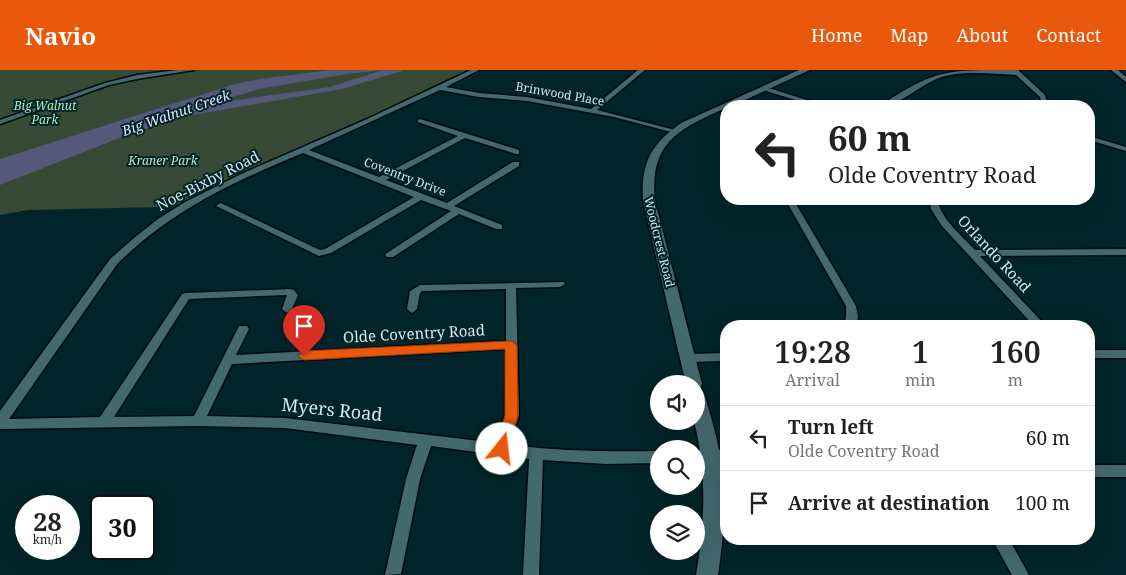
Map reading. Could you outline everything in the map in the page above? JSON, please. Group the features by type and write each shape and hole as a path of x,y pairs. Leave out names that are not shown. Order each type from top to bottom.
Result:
{"street":[{"path":"0,122 107,84 138,77 191,70"},
{"name":"Noe-Bixby Road","path":"0,422 108,268 139,236 156,223 191,202 302,150 392,112 476,70"},
{"path":"592,111 642,70"},
{"name":"Woodcrest Road","path":"738,100 806,70"},
{"path":"1114,70 1126,80"},
{"path":"895,100 934,78 945,74 974,71 1016,72 1043,96 1044,100"},
{"name":"Brinwood Place","path":"440,88 479,95 527,99 592,111 674,131"},
{"path":"765,88 803,100"},
{"name":"Woodcrest Road","path":"692,375 647,192 648,173 659,146 674,131 688,122 720,108"},
{"path":"420,121 516,152"},
{"path":"380,180 465,136"},
{"path":"1095,140 1126,149"},
{"name":"Coventry Drive","path":"302,150 499,227"},
{"path":"447,207 516,164"},
{"path":"220,206 320,253 421,196"},
{"path":"792,205 850,306 851,320"},
{"name":"Orlando Road","path":"934,205 939,217 1034,320"},
{"path":"390,255 458,211"},
{"path":"972,253 1126,252"},
{"path":"412,309 415,291 420,288 560,284"},
{"path":"502,449 512,415 511,285"},
{"path":"104,422 186,296 290,292 293,295 287,309"},
{"path":"198,421 243,329"},
{"name":"Olde Coventry Road","path":"228,360 511,345"},
{"path":"1095,354 1126,354"},
{"path":"688,358 720,357"},
{"name":"Myers Road","path":"0,422 198,421 286,423 536,454 587,458 650,457"},
{"path":"705,430 711,456 715,511 707,575"},
{"path":"393,574 413,479 426,440"},
{"path":"531,575 536,454"},
{"path":"1095,471 1126,471"},
{"path":"1004,545 1021,575"}],"green space":[{"path":"0,70 386,70 344,83 405,70 467,70 359,122 243,172 180,204 160,207 28,210 0,215"}],"water":[{"name":"Big Walnut Creek","path":"331,70 383,70 405,70 342,89 181,117 127,135 0,185 0,159 235,84","holes":["383,70 330,87 214,103 259,89 346,74"]}],"route":[{"path":"304,356 511,345 512,415 502,449"}],"park label":[{"name":"Big Walnut Park","path":"45,113"},
{"name":"Kraner Park","path":"163,161"}]}
